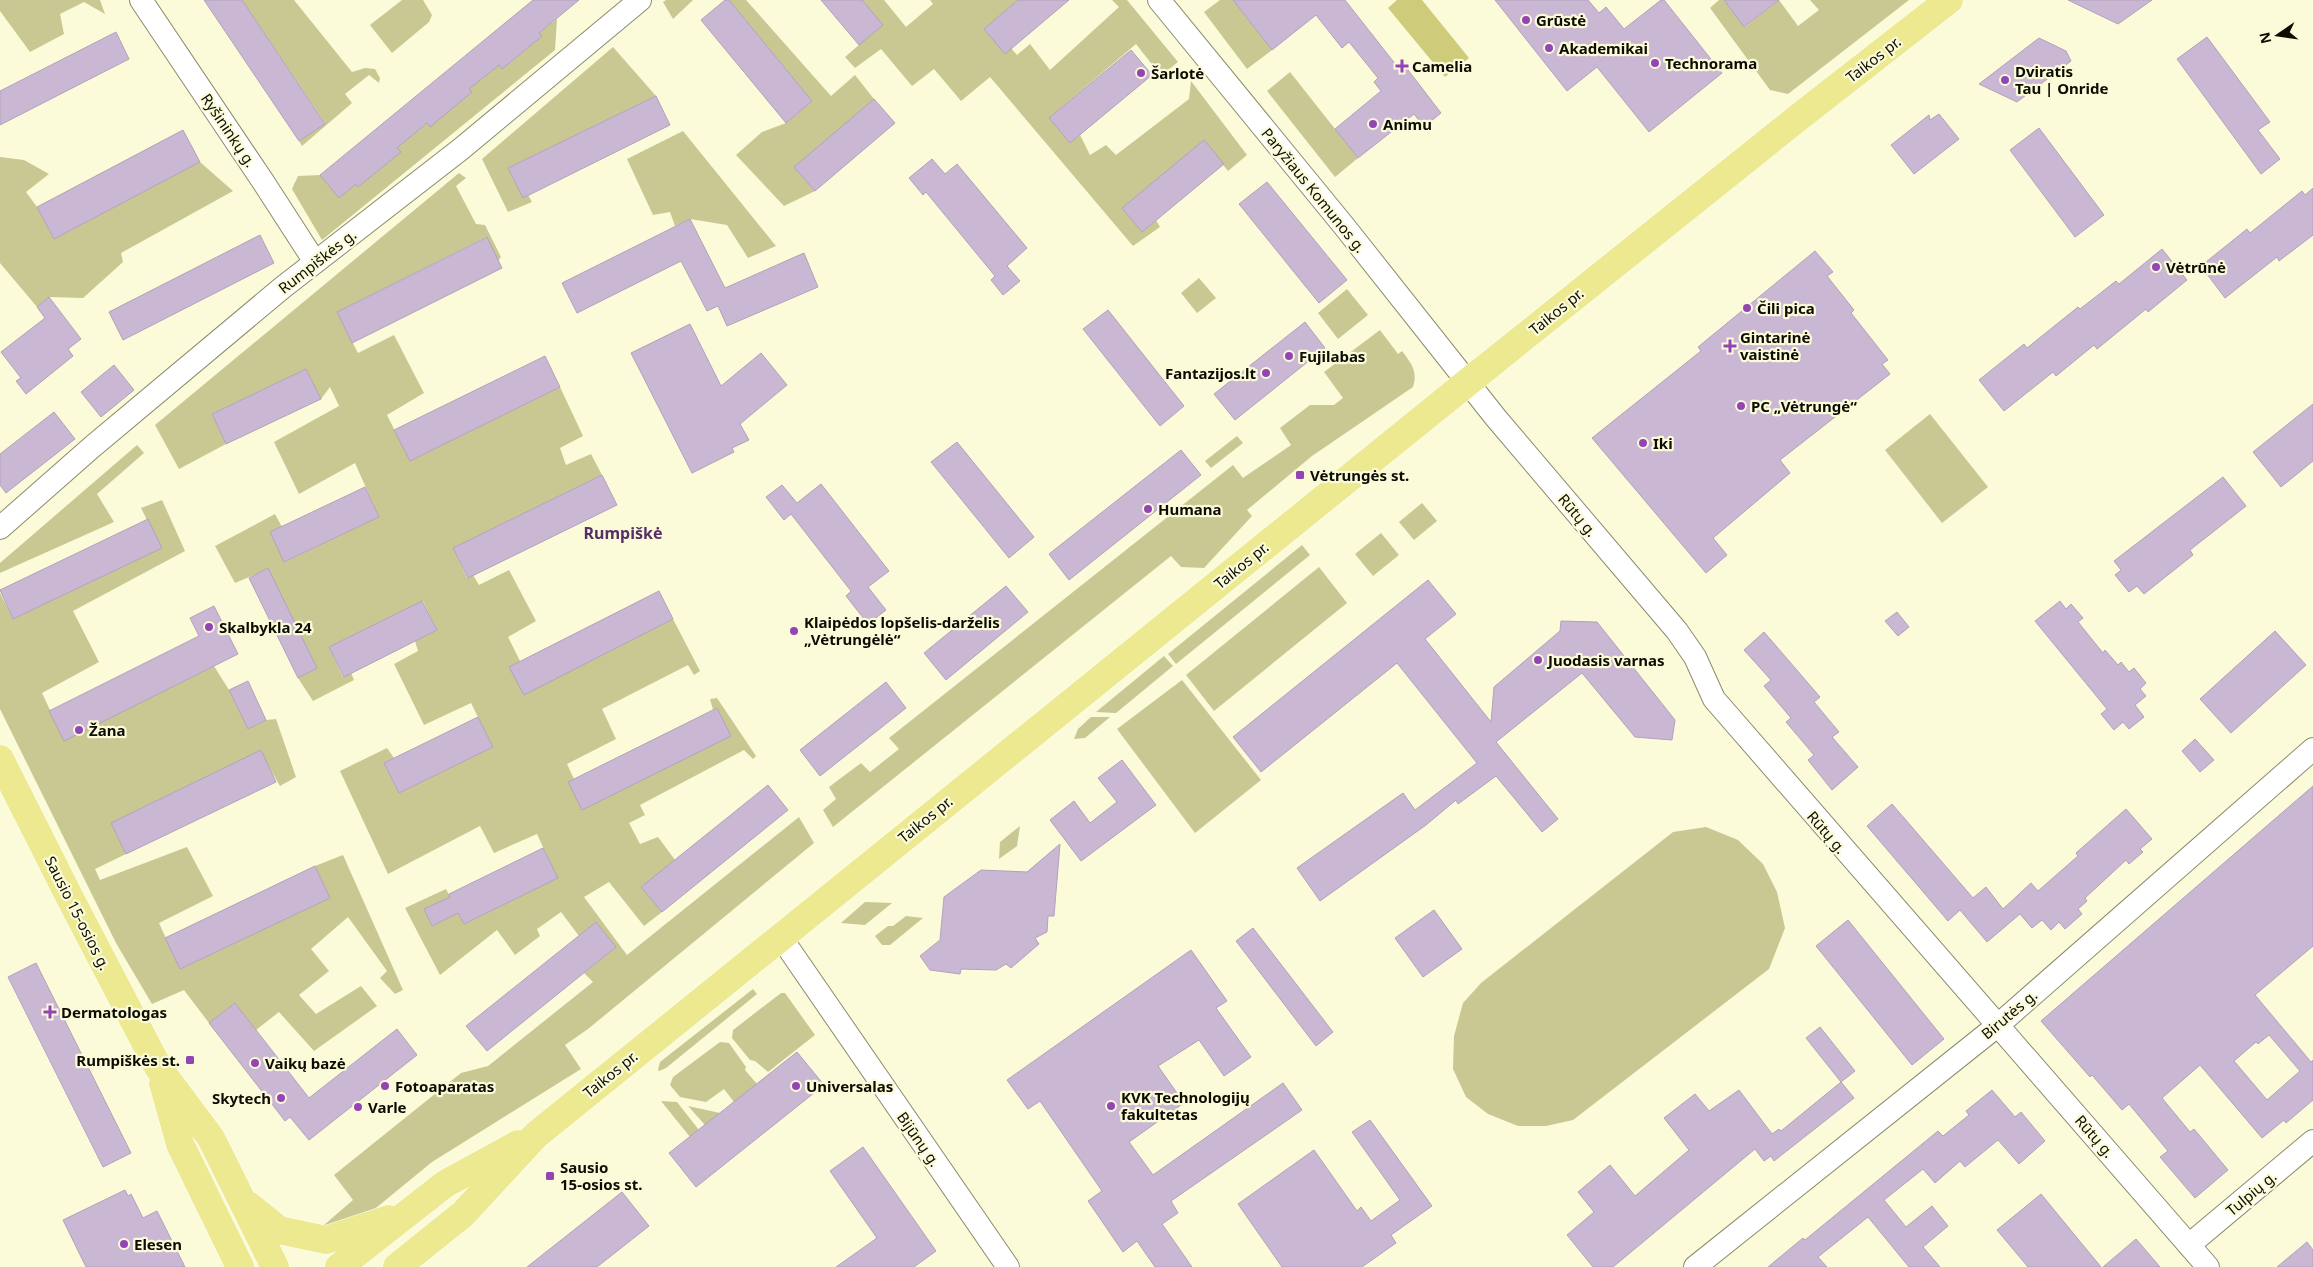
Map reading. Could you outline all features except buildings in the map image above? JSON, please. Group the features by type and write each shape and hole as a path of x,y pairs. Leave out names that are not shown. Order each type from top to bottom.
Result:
{"main road":[{"name":"Taikos pr.","path":"397,1267 463,1214 536,1134 1772,138 1949,0"},
{"name":"Sausio 15-osios g.","path":"0,759 158,1067 211,1138 275,1267"},
{"name":"Sausio 15-osios g.","path":"158,1067 180,1144 240,1267"},
{"name":"Taikos pr.","path":"338,1267 445,1184 536,1134"},
{"path":"241,1197 255,1212 279,1230 326,1240 407,1213"}],"street":[{"name":"Ryšininkų g.","path":"141,0 315,262"},
{"name":"Rumpiškės g.","path":"0,528 92,447 315,262 461,149 640,0"},
{"name":"Paryžiaus Komunos g.","path":"1159,0 1344,226 1468,382"},
{"name":"Rūtų g.","path":"1468,382 1518,445 1677,631 1695,657 1714,699 2208,1267"},
{"name":"Birutės g.","path":"1695,1267 1997,1026 2313,749"},
{"name":"Bijūnų g.","path":"780,936 1008,1267"},
{"name":"Tulpių g.","path":"2190,1246 2313,1141"}],"shaded area":[{"path":"0,0 100,0 105,14 84,2 60,14 64,34 30,52 0,11"},
{"path":"242,0 294,0 352,72 365,68 375,69 380,78 379,83 369,75 345,94 352,103 302,146 299,141 325,123"},
{"path":"402,0 423,0 432,15 429,22 392,53 370,25"},
{"path":"666,0 693,0 673,19 663,2"},
{"path":"729,0 746,0 831,96 855,75 874,99 795,167 815,191 784,206 736,155 762,132 786,123 812,101"},
{"path":"862,0 884,0 906,27 933,4 930,0 1018,0 984,29 1005,53 1011,48 1017,55 1030,44 1050,70 1119,7 1112,0 1127,0 1178,62 1161,76 1136,44 1049,118 1070,143 1080,135 1090,155 1106,145 1116,155 1189,99 1191,81 1247,155 1228,171 1204,141 1123,208 1142,232 1156,220 1160,227 1133,246 990,77 961,101 934,69 912,86 881,49 855,68 845,57 882,25"},
{"path":"1220,0 1233,0 1272,50 1247,69 1204,12"},
{"path":"1397,0 1422,0 1469,58 1445,77 1388,8"},
{"path":"1719,0 1724,0 1745,27 1779,0 1798,26 1819,10 1810,0 1909,0 1788,94 1770,90 1710,8"},
{"path":"557,19 555,50 322,240 292,189 298,176 320,175 339,198 356,184 358,187 401,152 397,148 427,123 430,126 471,93 469,89 499,65 502,69 542,36 539,33"},
{"path":"613,47 656,96 508,168 523,197 528,195 532,202 508,212 482,159"},
{"path":"1290,72 1358,158 1335,177 1267,91"},
{"path":"683,131 776,246 748,258 727,225 690,219 675,226 670,212 653,215 627,159"},
{"path":"0,157 24,160 49,174 26,192 37,207 54,239 200,162 233,191 121,253 123,262 83,298 49,297 37,307 0,263"},
{"path":"459,173 466,178 456,186 476,224 485,225 501,257 498,261 486,237 337,312 358,353 394,335 424,393 387,415 410,461 560,387 583,436 560,448 566,465 591,454 602,475 453,548 467,578 473,575 479,585 509,570 536,621 508,637 520,661 510,667 524,694 673,619 700,671 694,675 688,665 602,709 616,739 567,764 574,779 569,782 582,809 730,736 717,708 713,710 710,699 717,698 756,756 753,759 744,750 640,805 645,815 629,823 640,844 658,837 675,860 642,887 662,912 644,926 609,882 584,897 627,955 799,817 814,843 588,1029 565,1045 581,1069 432,1162 360,1221 317,1231 353,1200 334,1175 461,1073 488,1066 593,982 584,973 616,947 596,922 579,936 561,912 537,929 540,936 515,955 497,930 440,975 405,908 446,889 464,924 557,878 537,834 494,853 480,826 388,874 340,771 387,748 394,758 384,763 399,793 493,747 471,703 424,725 394,664 418,651 415,641 437,630 423,601 329,647 343,677 351,673 354,680 313,701 298,678 317,668 268,569 235,583 215,546 275,514 282,527 270,532 285,562 379,517 355,463 299,494 274,442 339,406 330,387 321,399 306,369 212,414 226,444 179,469 155,425","holes":["433,905 441,921 432,926 424,909"]},
{"path":"1199,278 1216,298 1197,313 1181,293"},
{"path":"1347,289 1368,315 1338,339 1318,313"},
{"path":"1380,330 1398,354 1402,351 1411,363 1415,376 1413,387 1312,456 1247,510 1252,516 1204,568 1181,567 1171,556 833,827 823,810 836,799 829,787 861,763 870,772 899,749 889,738 1233,465 1243,478 1291,445 1280,428 1310,405 1334,405 1343,398 1324,372"},
{"path":"1930,414 1988,487 1942,523 1885,450"},
{"path":"1237,436 1243,443 1211,468 1205,461"},
{"path":"137,445 144,453 97,494 114,522 0,573 0,563"},
{"path":"162,500 185,551 73,611 99,662 42,693 64,740 214,666 229,690 248,729 266,720 276,719 296,777 280,786 260,751 111,823 126,854 95,869 100,880 187,847 213,896 159,923 180,969 330,898 315,866 343,855 403,990 395,994 380,978 387,971 348,917 311,949 329,971 299,995 316,1014 361,986 377,1006 314,1051 279,1012 256,1030 235,1003 209,1023 184,990 152,1004 116,943 0,709 0,593 13,619 161,548 141,508"},
{"path":"1422,503 1437,521 1414,540 1399,522"},
{"path":"1381,533 1399,555 1373,576 1355,554"},
{"path":"1302,545 1310,555 1176,664 1168,654"},
{"path":"1319,567 1347,603 1214,711 1186,675"},
{"path":"1164,656 1173,666 1116,713 1096,712"},
{"path":"1182,680 1261,780 1195,833 1117,729"},
{"path":"1091,717 1110,717 1085,738 1074,739 1078,729"},
{"path":"1020,826 1017,846 999,859 1000,842"},
{"path":"1706,827 1738,840 1763,864 1777,892 1785,928 1769,969 1573,1120 1546,1126 1518,1126 1488,1114 1466,1097 1453,1069 1454,1036 1463,1003 1481,983 1673,832"},
{"path":"865,902 892,903 865,925 841,923"},
{"path":"906,916 923,918 890,945 882,945 875,936"},
{"path":"753,989 757,994 666,1068 658,1070 660,1062"},
{"path":"781,993 785,993 815,1035 768,1072 755,1061 750,1060 732,1038 733,1030"},
{"path":"720,1042 729,1043 746,1067 745,1070 757,1084 734,1102 724,1089 706,1102 680,1097 670,1085 673,1077"},
{"path":"661,1101 677,1102 699,1130 690,1137"},
{"path":"688,1106 720,1113 705,1125"}],"place":[{"name":"Grūstė","path":"1526,20"},
{"name":"Akademikai","path":"1549,48"},
{"name":"Technorama","path":"1655,63"},
{"name":"Camelia","path":"1402,66"},
{"name":"Šarlotė","path":"1141,73"},
{"name":"Dviratis Tau | Onride","path":"2005,80"},
{"name":"Animu","path":"1373,124"},
{"name":"Vėtrūnė","path":"2156,267"},
{"name":"Čili pica","path":"1747,308"},
{"name":"Gintarinė vaistinė","path":"1730,346"},
{"name":"Fujilabas","path":"1289,356"},
{"name":"Fantazijos.lt","path":"1266,373"},
{"name":"PC „Vėtrungė“","path":"1741,406"},
{"name":"Iki","path":"1643,443"},
{"name":"Vėtrungės st.","path":"1300,475"},
{"name":"Humana","path":"1148,509"},
{"name":"Skalbykla 24","path":"209,627"},
{"name":"Klaipėdos lopšelis-darželis „Vėtrungėlė“","path":"794,631"},
{"name":"Juodasis varnas","path":"1538,660"},
{"name":"Žana","path":"79,730"},
{"name":"Dermatologas","path":"50,1012"},
{"name":"Rumpiškės st.","path":"190,1060"},
{"name":"Vaikų bazė","path":"255,1063"},
{"name":"Fotoaparatas","path":"385,1086"},
{"name":"Universalas","path":"796,1086"},
{"name":"Skytech","path":"281,1098"},
{"name":"KVK Technologijų fakultetas","path":"1111,1106"},
{"name":"Varle","path":"358,1107"},
{"name":"Sausio 15-osios st.","path":"550,1176"},
{"name":"Elesen","path":"124,1244"}],"district":[{"name":"Rumpiškė","path":"623,533"}]}
